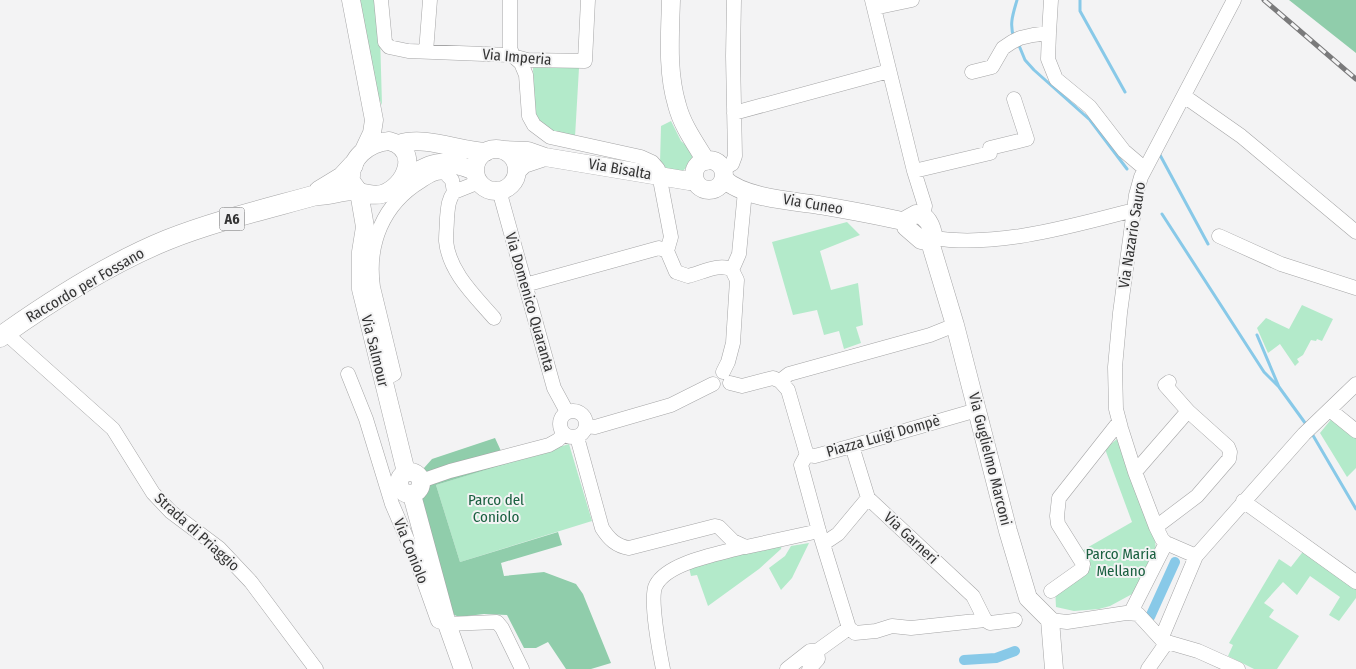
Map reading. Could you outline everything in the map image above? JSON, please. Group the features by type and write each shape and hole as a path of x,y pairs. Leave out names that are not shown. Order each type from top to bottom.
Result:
{"highway":[{"name":"Raccordo per Fossano","path":"5,337 90,279 135,254 183,234 316,194 342,177 358,158"},
{"name":"Raccordo per Fossano","path":"316,194 324,195 335,192 357,191"}],"main road":[{"path":"351,0 374,120 372,132 358,158 351,181 357,191 374,195 394,186 427,165 437,162 450,164 477,176 488,189 499,190 504,189 513,182 517,171 524,164 544,157"},
{"path":"671,0 670,58 677,105 684,125 706,161"},
{"path":"371,100 383,122 406,151 408,158 408,165 394,186"},
{"path":"358,158 379,142 389,141 399,144"},
{"name":"Via Bisalta","path":"399,144 408,141 418,141 464,150 486,152 498,149 528,151 544,157 689,181 695,180"},
{"path":"504,150 514,159 517,171"},
{"path":"477,176 478,160 486,152"},
{"path":"706,161 716,162 723,174 718,187 710,190 701,187 695,180 695,170 706,161"},
{"name":"Via Cuneo","path":"723,174 728,183 745,191 906,222"},
{"name":"Via Salmour","path":"365,227 394,186"},
{"name":"Via Salmour","path":"357,191 365,227 361,252 361,289 382,380 413,483 447,624 462,669"},
{"path":"920,214 923,216 928,221 932,230 931,240 921,240 906,227 906,222 911,215 920,214"},
{"name":"Via Guglielmo Marconi","path":"931,240 1008,531 1028,598 1050,620"},
{"path":"1050,620 1054,669"}],"street":[{"name":"Via Imperia","path":"381,0 384,42 388,47 408,51 513,56 527,60 585,61 588,0"},
{"path":"426,52 430,0"},
{"path":"510,0 510,48 513,56 521,63 526,75 530,116 534,125 550,137 642,157 652,162 658,168 660,176 671,237 667,251 676,272 688,276 720,267 732,270 737,280 733,343 726,377"},
{"path":"723,174 732,164 735,156 734,0"},
{"path":"912,0 873,4 914,171 925,206 923,216"},
{"path":"1051,0 1048,59 1056,79 1090,107 1124,151 1144,168"},
{"name":"Via Nazario Sauro","path":"1166,542 1162,539 1156,528 1134,472 1119,422 1116,402 1115,368 1134,210 1136,195 1144,168 1234,0"},
{"path":"972,72 992,66 1003,48 1016,40 1049,33"},
{"path":"734,113 889,72"},
{"path":"1184,96 1241,136 1356,232"},
{"path":"914,171 990,153 990,148 1027,139 1014,99"},
{"path":"382,380 394,374 371,272 374,242 379,227 386,214 401,196 432,174 437,172 446,173 452,180 454,192"},
{"path":"477,176 450,197 446,234 448,250 465,284 494,318"},
{"name":"Via Domenico Quaranta","path":"499,190 554,388 567,412"},
{"path":"732,270 739,254 745,191"},
{"path":"931,240 972,242 993,240 1092,222 1134,210"},
{"path":"1218,236 1281,264 1356,288"},
{"path":"526,285 660,248 667,251"},
{"path":"413,483 549,444 576,432 672,405 714,384 715,375 726,377 742,386 773,378 780,381 789,374 921,337 955,325"},
{"name":"Strada di Priaggio","path":"5,337 113,429 153,493 171,512 219,548 251,582 316,669"},
{"name":"Via Coniolo","path":"348,374 366,419 392,504 417,562 438,621 447,624"},
{"name":"Piazza Luigi Dompè","path":"780,381 788,390 807,454 814,456 977,410"},
{"path":"1156,528 1197,496 1229,459 1230,452 1228,446 1188,411 1165,385 1169,382"},
{"path":"1148,669 1164,641 1196,556 1243,501 1310,429 1356,384"},
{"path":"1330,410 1356,431"},
{"path":"1134,472 1188,411"},
{"path":"576,432 561,430 560,422 567,412 579,412 585,418 576,432 602,528 611,541 621,547 629,548 715,526 738,544"},
{"path":"1051,591 1082,569 1083,564 1058,524 1059,498 1119,422"},
{"name":"Via Garneri","path":"852,446 868,498 973,596 985,620"},
{"path":"807,454 801,465 849,628 854,633 861,634 892,626 911,628 985,620 990,623 1015,620"},
{"path":"663,669 653,592 656,584 668,572 683,564 738,544 821,538 838,534 868,498"},
{"path":"1243,501 1356,582"},
{"path":"1132,612 1166,542 1196,556"},
{"path":"1050,620 1067,622 1132,612 1142,617 1164,641 1198,651 1238,669"},
{"path":"447,624 496,622 502,628 522,669"},
{"path":"787,669 810,651 817,651 849,628"},
{"path":"809,669 818,659 817,651"}],"green space":[{"path":"358,0 379,0 382,105 374,88"},
{"path":"1289,0 1356,0 1356,53"},
{"path":"533,66 579,68 575,137 541,128 534,110"},
{"path":"671,121 681,141 690,149 693,160 681,173 669,170 660,163 661,126"},
{"path":"847,222 860,235 820,251 831,290 858,283 863,325 856,327 861,343 844,349 839,331 824,335 817,310 793,315 772,242"},
{"path":"1302,305 1333,319 1322,341 1317,339 1316,341 1311,340 1303,355 1297,359 1299,362 1295,366 1280,344 1268,353 1257,328 1266,318 1289,329"},
{"path":"1333,417 1356,436 1356,468 1347,477 1320,433"},
{"path":"495,438 501,451 518,460 436,485 460,562 558,532 562,545 501,563 504,576 544,572 576,584 583,594 611,663 591,669 566,669 548,642 536,648 524,648 507,615 484,614 459,617 450,613 416,477 432,459"},
{"name":"Parco Maria Mellano","path":"1117,439 1155,540 1156,551 1134,593 1110,606 1099,609 1074,611 1056,607 1056,596 1062,587 1091,567 1087,558 1078,553 1132,522 1105,449"},
{"name":"Parco del Coniolo","path":"569,444 592,521 460,562 436,485"},
{"path":"809,543 792,578 781,590 769,568 785,556 791,546"},
{"path":"782,545 781,549 759,569 708,606 697,575 691,576 689,568 738,553"},
{"path":"1305,549 1356,588 1356,598 1339,621 1329,615 1340,597 1310,576 1297,595 1283,582 1264,603 1274,610 1269,617 1299,636 1277,669 1254,669 1228,656 1233,645 1229,643 1279,559 1291,567"}],"waterway":[{"path":"1014,38 1012,24 1017,0"},
{"path":"1080,0 1080,11 1125,92"},
{"path":"1018,43 1025,60 1090,120 1127,169"},
{"path":"1160,155 1208,244"},
{"path":"1162,214 1264,372 1279,387"},
{"path":"1257,335 1279,387 1308,427"},
{"path":"1311,432 1356,509"},
{"path":"1150,617 1175,562"},
{"path":"964,660 996,658 1015,651"}],"railway":[{"path":"1264,0 1356,79"}]}
